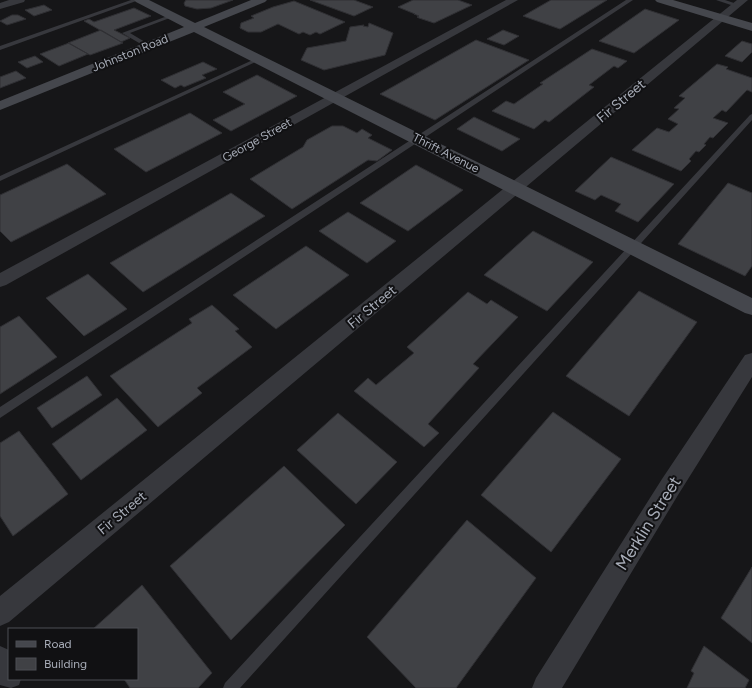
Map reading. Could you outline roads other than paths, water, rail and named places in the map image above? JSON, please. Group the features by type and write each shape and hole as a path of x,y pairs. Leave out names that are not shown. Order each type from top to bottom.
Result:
{"street":[{"path":"0,6 20,0"},
{"name":"Thrift Avenue","path":"140,0 752,307"},
{"name":"Johnston Road","path":"0,106 261,0"},
{"name":"George Street","path":"0,280 513,0"},
{"path":"661,0 752,27"},
{"name":"Fir Street","path":"0,614 740,2"},
{"name":"Merklin Street","path":"546,688 670,488 752,361"},
{"path":"0,660 8,673"}],"lane":[{"path":"0,48 136,0"},
{"path":"0,413 630,0"},
{"path":"720,0 740,2"},
{"path":"148,46 125,33 172,16"},
{"path":"0,179 259,59"},
{"path":"230,688 752,116"}]}
